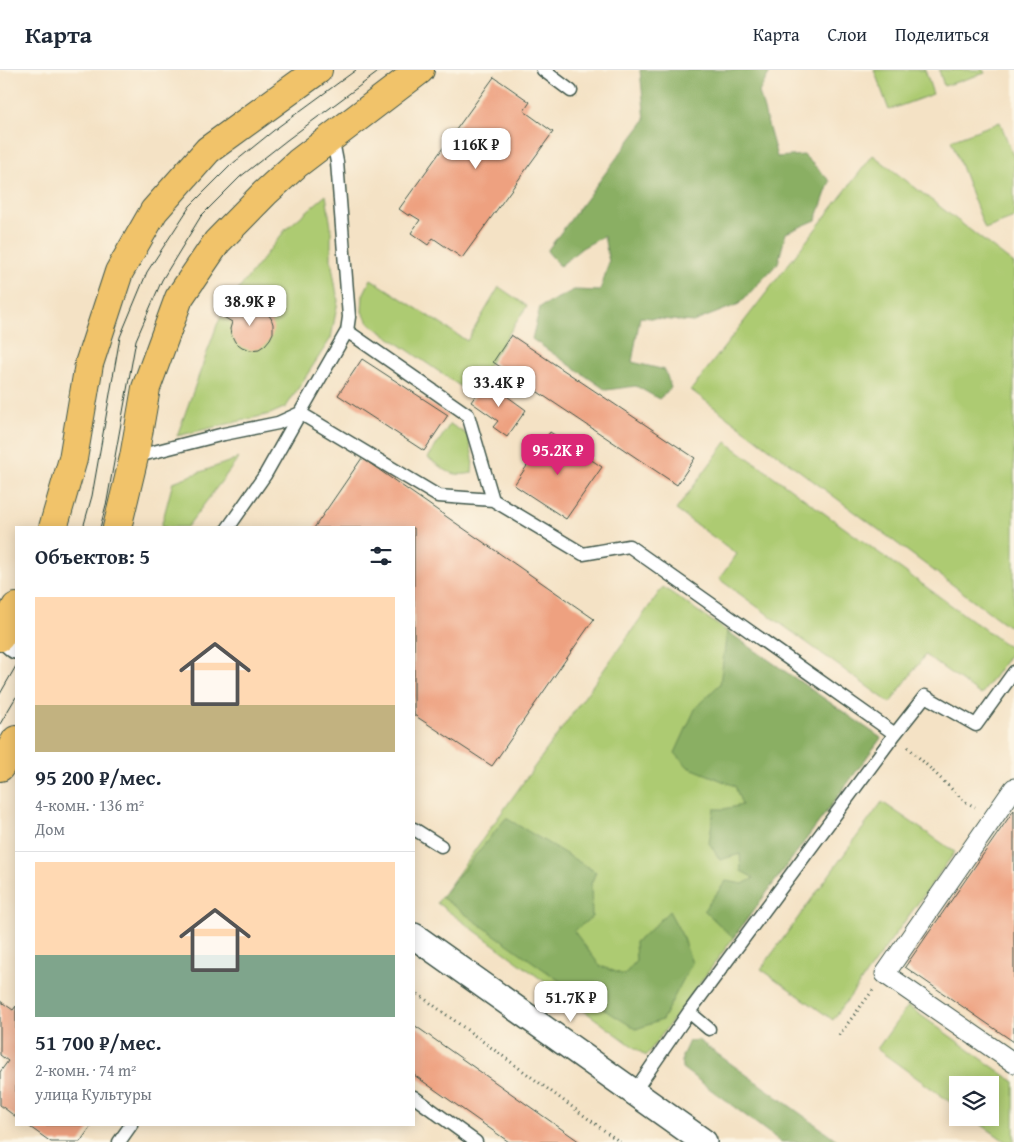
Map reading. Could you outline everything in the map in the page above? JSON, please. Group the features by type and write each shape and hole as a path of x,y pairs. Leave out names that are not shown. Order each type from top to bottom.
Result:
{"main road":[{"path":"54,526 73,459 89,364 118,272 127,256 154,210 208,150 318,70"},
{"path":"117,526 134,457 146,388 179,298 217,242 264,192 332,136 420,70"},
{"path":"6,639 15,610"},
{"path":"0,767 15,742"}],"street":[{"path":"1014,788 886,974 1014,1063"},
{"path":"415,937 704,1142"}],"lane":[{"path":"543,70 571,91"},
{"path":"229,526 265,475 347,331 349,317 337,162 332,136"},
{"path":"347,331 468,415 493,500"},
{"path":"134,457 278,422 300,413"},
{"path":"300,413 438,496 493,500 582,554 629,546 895,734"},
{"path":"634,1092 688,1012 925,696 976,724 1014,672"},
{"path":"415,830 441,846"},
{"path":"688,1012 709,1029"},
{"path":"415,1098 476,1142"},
{"path":"119,1142 130,1126"}],"path":[{"path":"895,734 964,801 994,818"},
{"path":"839,1035 886,974"},
{"path":"415,992 620,1142"}],"green space":[{"path":"640,70 771,70 759,92 777,157 804,155 830,181 816,220 786,233 778,263 739,304 693,322 640,317 632,362 665,370 671,388 659,399 636,386 606,390 532,339 540,307 574,290 600,291 609,262 604,236 582,248 560,266 547,251 645,120"},
{"path":"874,70 925,70 933,94 889,110"},
{"path":"939,70 983,70 985,73 944,86"},
{"path":"1000,122 1014,158 1014,218 985,229 951,140"},
{"path":"873,155 1014,264 1014,621 1008,626 691,390"},
{"path":"326,195 331,227 331,260 338,301 331,338 286,407 270,414 177,436 217,325 228,303 286,229"},
{"path":"371,279 467,341 499,287 527,306 470,393 370,324 362,312 363,295"},
{"path":"450,424 468,435 473,458 472,473 459,474 448,472 428,458"},
{"path":"726,442 1013,650 981,695 925,655 890,703 719,579 737,554 676,510"},
{"path":"239,458 188,526 161,526 173,482"},
{"path":"663,587 881,738 646,1056 437,903"},
{"path":"727,631 881,738 733,938 704,910 726,881 743,884 754,878 741,871 740,854 720,860 709,843 714,809 742,805 735,786 688,767 675,753 696,707 720,684"},
{"path":"882,802 955,852 833,1020 761,969"},
{"path":"506,818 596,872 591,884 592,917 574,931 600,966 624,975 636,961 635,942 669,911 681,933 692,963 662,1020 636,1029 574,991 441,897"},
{"path":"908,1006 1014,1082 1014,1142 1006,1142 983,1126 999,1126 999,1076 949,1076 949,1101 877,1049"},
{"path":"698,1040 840,1142 781,1142 682,1068 682,1056 689,1041"}],"building":[{"path":"494,77 530,102 524,111 553,132 462,258 433,238 428,245 411,233 420,220 410,214 409,216 399,209"},
{"path":"228,305 238,311 251,306 259,307 265,311 271,318 273,333 265,345 259,349 250,350 235,342 230,329 232,322 222,316"},
{"path":"511,335 695,458 677,485 493,362"},
{"path":"362,359 448,415 424,451 338,395"},
{"path":"486,381 526,410 507,437 493,427 498,421 471,402"},
{"path":"550,432 602,467 566,519 514,485"},
{"path":"362,458 594,619 492,766 415,716 415,526 315,526"},
{"path":"1014,810 1014,1042 905,967"},
{"path":"0,1001 13,1010 15,1007 15,1116 0,1105 0,1072 8,1061 0,1055"},
{"path":"415,1026 580,1142 509,1142 415,1076"},
{"path":"28,1126 91,1126 80,1142 51,1142"}],"tram line":[{"path":"84,526 92,496 120,337 147,272 190,206 231,165 278,127 356,70"},
{"path":"101,526 107,501 136,340 162,280 201,216 240,177 381,70"},
{"path":"0,694 15,668"},
{"path":"0,724 15,699"}]}
